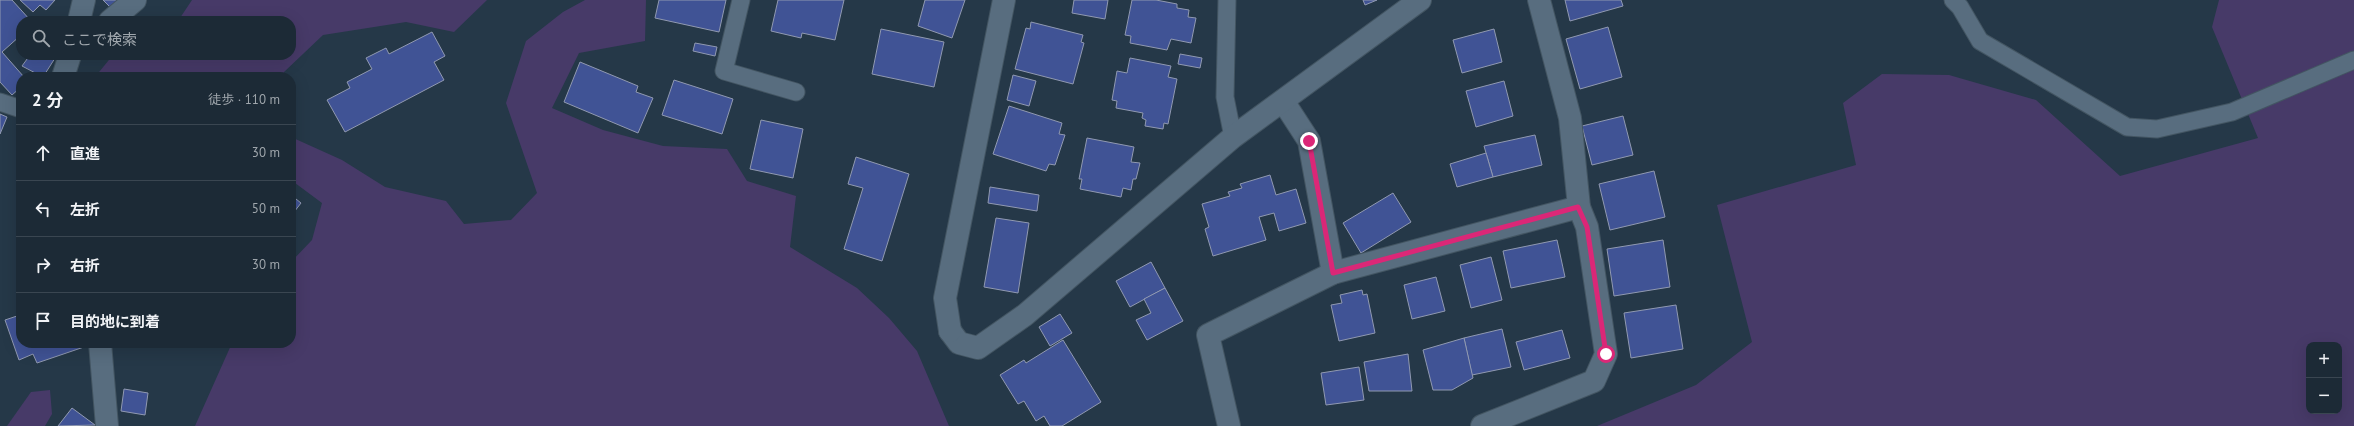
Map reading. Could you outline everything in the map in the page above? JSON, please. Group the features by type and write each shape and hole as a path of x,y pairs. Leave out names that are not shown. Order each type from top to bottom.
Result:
{"street":[{"path":"80,16 84,0"},
{"path":"116,16 135,0"},
{"path":"1004,0 945,298 950,331 959,343 978,348 1025,315 1233,137 1420,0"},
{"path":"1482,426 1594,381 1606,354 1587,227 1578,207 1570,118 1539,0"},
{"path":"65,72 68,60"},
{"path":"1283,101 1309,141 1333,273"},
{"path":"1229,426 1208,335 1333,273 1578,207"},
{"path":"100,348 107,426"}],"lane":[{"path":"741,0 724,71 796,92"},
{"path":"1227,0 1226,97 1233,137"},
{"path":"1953,0 1960,7 1980,41 2127,127 2157,129 2232,112 2354,60"},
{"path":"0,102 16,107"}],"shaded area":[{"path":"192,0 487,0 454,32 406,22 323,35 284,72 99,72 109,60 296,60 296,16 181,16"},
{"path":"585,0 646,0 645,41 579,53 552,108 603,130 663,146 727,149 747,181 796,196 790,247 857,288 889,318 917,351 949,426 195,426 230,348 296,348 296,257 312,240 322,203 296,184 296,139 342,160 385,187 446,201 464,224 511,220 537,193 506,103 526,41 563,12"},
{"path":"2219,0 2354,0 2354,426 1597,426 1696,385 1752,342 1717,205 1856,165 1843,103 1882,74 1949,75 2036,100 2120,176 2258,138 2212,27"},
{"path":"50,390 52,414 45,426 7,426 31,392"}],"building":[{"path":"0,0 12,0 26,16 16,16 16,39 2,52 20,72 16,72 16,91 12,95 0,82"},
{"path":"20,0 55,0 46,10 40,5 33,12"},
{"path":"103,0 117,0 110,7"},
{"path":"659,0 726,0 719,32 655,18"},
{"path":"778,0 844,0 835,40 802,33 801,38 771,31"},
{"path":"925,0 965,0 952,38 918,26"},
{"path":"1074,0 1108,0 1105,19 1072,13"},
{"path":"1132,0 1156,0 1177,4 1177,8 1189,10 1188,17 1196,18 1191,43 1171,39 1167,50 1130,43 1131,36 1125,35"},
{"path":"1363,0 1377,0 1365,5"},
{"path":"1565,0 1621,0 1623,6 1570,21"},
{"path":"1031,22 1083,35 1081,42 1084,43 1073,84 1015,69 1026,28 1030,29"},
{"path":"1608,27 1622,77 1580,89 1566,39"},
{"path":"881,29 944,42 934,87 872,74"},
{"path":"1494,29 1502,62 1462,73 1453,40"},
{"path":"432,32 445,56 434,62 444,80 345,132 327,100 350,88 347,82 372,69 366,58 386,48 389,54"},
{"path":"695,43 717,47 715,56 693,51"},
{"path":"1180,54 1202,58 1200,68 1178,64"},
{"path":"1130,58 1171,66 1168,77 1177,79 1168,124 1164,123 1163,129 1145,126 1146,120 1142,118 1143,113 1116,108 1117,101 1112,100 1117,71 1127,73"},
{"path":"26,60 54,60 46,72 33,72 22,66"},
{"path":"580,62 638,86 636,92 653,98 638,133 564,102"},
{"path":"1013,75 1036,81 1029,106 1007,100"},
{"path":"674,80 733,99 722,134 662,115"},
{"path":"1504,81 1513,116 1476,127 1466,91"},
{"path":"1009,106 1062,123 1059,134 1065,135 1055,165 1049,164 1046,171 993,154"},
{"path":"0,114 7,117 0,134"},
{"path":"1623,116 1633,155 1592,165 1582,126"},
{"path":"761,120 803,129 793,178 750,169"},
{"path":"1535,135 1542,165 1493,177 1484,146"},
{"path":"1087,138 1134,147 1131,162 1140,163 1136,179 1133,179 1131,190 1123,188 1121,197 1080,189 1082,179 1079,179"},
{"path":"1486,153 1493,177 1457,187 1450,164"},
{"path":"856,157 909,174 882,261 844,249 863,188 848,184"},
{"path":"1654,171 1665,217 1610,230 1599,184"},
{"path":"1270,175 1276,195 1296,189 1306,223 1279,231 1274,213 1259,217 1266,240 1213,256 1205,229 1209,227 1202,204 1230,196 1228,192 1242,188 1240,184"},
{"path":"990,187 1039,195 1037,211 988,203"},
{"path":"1393,193 1411,222 1361,253 1343,223"},
{"path":"296,199 301,203 296,210"},
{"path":"996,218 1029,223 1018,293 984,287"},
{"path":"1557,240 1565,277 1511,288 1503,251"},
{"path":"1663,240 1670,287 1614,296 1607,249"},
{"path":"1491,257 1502,300 1471,308 1460,265"},
{"path":"1151,262 1165,288 1130,307 1116,281"},
{"path":"1436,277 1445,311 1412,319 1404,285"},
{"path":"1165,288 1183,321 1147,340 1136,320 1151,313 1144,299"},
{"path":"1362,290 1363,295 1367,294 1375,333 1339,341 1331,305 1342,303 1340,295"},
{"path":"1676,305 1683,349 1631,358 1624,313"},
{"path":"1060,314 1072,333 1050,346 1039,327"},
{"path":"16,316 16,348 81,348 37,363 33,354 19,360 5,320"},
{"path":"1502,329 1511,367 1472,375 1464,338"},
{"path":"1562,330 1570,358 1524,370 1516,342"},
{"path":"1464,338 1473,378 1452,390 1433,390 1423,350"},
{"path":"1063,340 1101,402 1062,426 1050,426 1044,416 1036,421 1024,401 1018,404 1000,375 1024,360 1026,363"},
{"path":"1408,354 1412,391 1369,391 1364,362"},
{"path":"1359,367 1364,400 1326,405 1321,373"},
{"path":"124,389 148,393 145,415 121,411"},
{"path":"72,408 95,425 58,426"}],"route":[{"path":"1309,141 1333,273 1578,207 1587,227 1606,354"}]}
